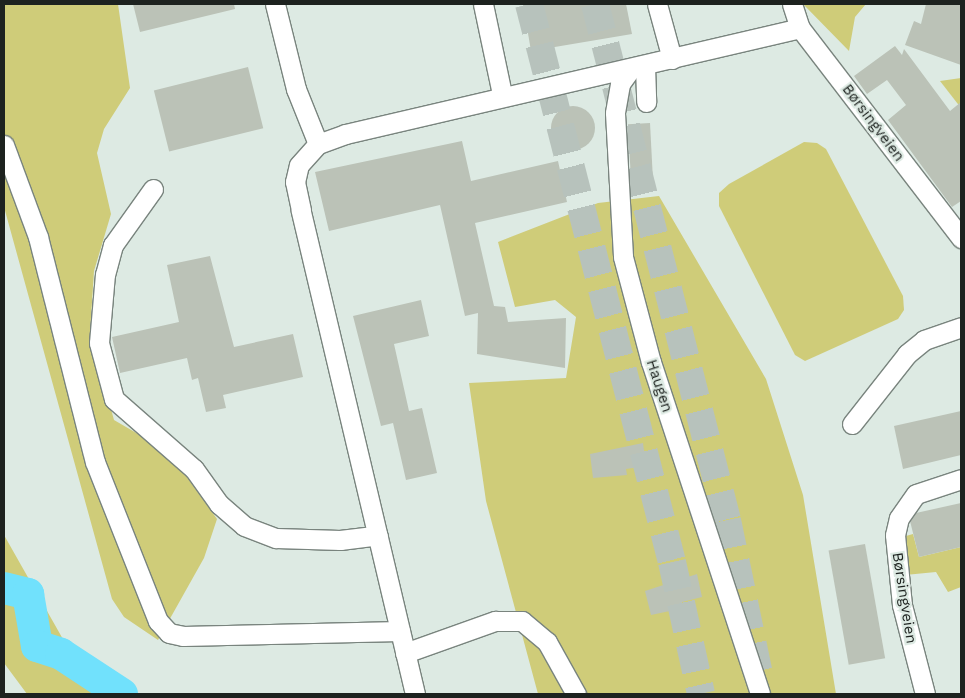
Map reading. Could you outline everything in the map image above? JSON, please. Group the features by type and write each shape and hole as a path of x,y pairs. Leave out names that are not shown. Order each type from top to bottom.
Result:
{"street":[{"path":"275,4 296,89 318,144"},
{"path":"483,4 502,94"},
{"path":"657,4 672,59"},
{"name":"Børsingveien","path":"792,4 800,28 961,238"},
{"path":"415,694 295,182 299,165 318,144 502,94 597,74 637,68 800,28"},
{"path":"637,68 646,102"},
{"name":"Haugen","path":"637,68 620,84 615,113 623,257 654,371 760,694"},
{"path":"4,145 40,246 95,462 158,621 169,633 183,636 398,622"},
{"path":"153,189 113,245 105,274 99,343 114,399 188,463 219,504 244,526 276,538 340,540 378,534"},
{"path":"852,424 907,354 924,340 961,327"},
{"name":"Børsingveien","path":"925,694 902,605 895,536 899,518 916,494 961,479"},
{"path":"405,653 495,621 522,621 547,642 576,694"}],"shaded area":[{"path":"4,4 118,4 130,88 104,129 97,153 111,214 94,271 90,333 114,420 145,438 184,473 217,519 204,558 158,640 124,617 112,599 4,207"},
{"path":"803,4 866,4 855,17 849,51"},
{"path":"961,78 961,108 940,81"},
{"path":"804,142 817,143 826,149 903,296 904,310 898,319 805,361 795,355 719,206 719,193 729,184"},
{"path":"659,196 766,379 803,495 836,694 538,694 486,501 469,383 566,378 576,317 555,300 515,307 498,242 598,203"},
{"path":"913,534 919,557 961,547 961,587 948,592 936,572 905,575 899,538"},
{"path":"4,535 64,641 111,694 27,694 4,663"}],"building":[{"path":"133,4 234,4 235,9 140,32"},
{"path":"523,4 626,4 632,34 531,51"},
{"path":"926,4 961,4 961,65 905,45 914,21 921,24"},
{"path":"895,46 902,55 904,49 950,111 961,102 961,201 952,207 888,120 906,105 887,80 867,94 854,76"},
{"path":"248,67 263,128 169,152 154,90"},
{"path":"569,106 577,106 589,112 595,128 589,144 577,150 569,150 557,144 551,132 551,124 557,112"},
{"path":"650,123 653,189 631,190 628,124"},
{"path":"462,141 471,181 558,161 567,202 475,223 494,306 505,307 508,322 566,318 565,368 477,354 478,313 465,316 440,205 329,231 315,172"},
{"path":"210,256 234,347 293,334 303,377 223,395 226,408 206,412 198,378 192,380 187,358 120,373 112,337 179,322 167,265"},
{"path":"421,300 429,336 394,344 409,411 422,408 437,473 406,480 393,423 381,426 353,316"},
{"path":"961,411 961,455 903,469 894,426"},
{"path":"643,443 646,466 626,469 627,475 593,478 590,454"},
{"path":"961,503 961,547 919,557 910,521 916,513"},
{"path":"865,544 885,658 849,665 829,550"},
{"path":"697,574 702,597 682,602 684,608 651,615 645,591"}],"waterway":[{"path":"4,588 28,594 37,646 61,654 122,694"}],"tunnel":[{"path":"529,4 672,562 701,694"},
{"path":"595,4 727,520 759,675"}]}
